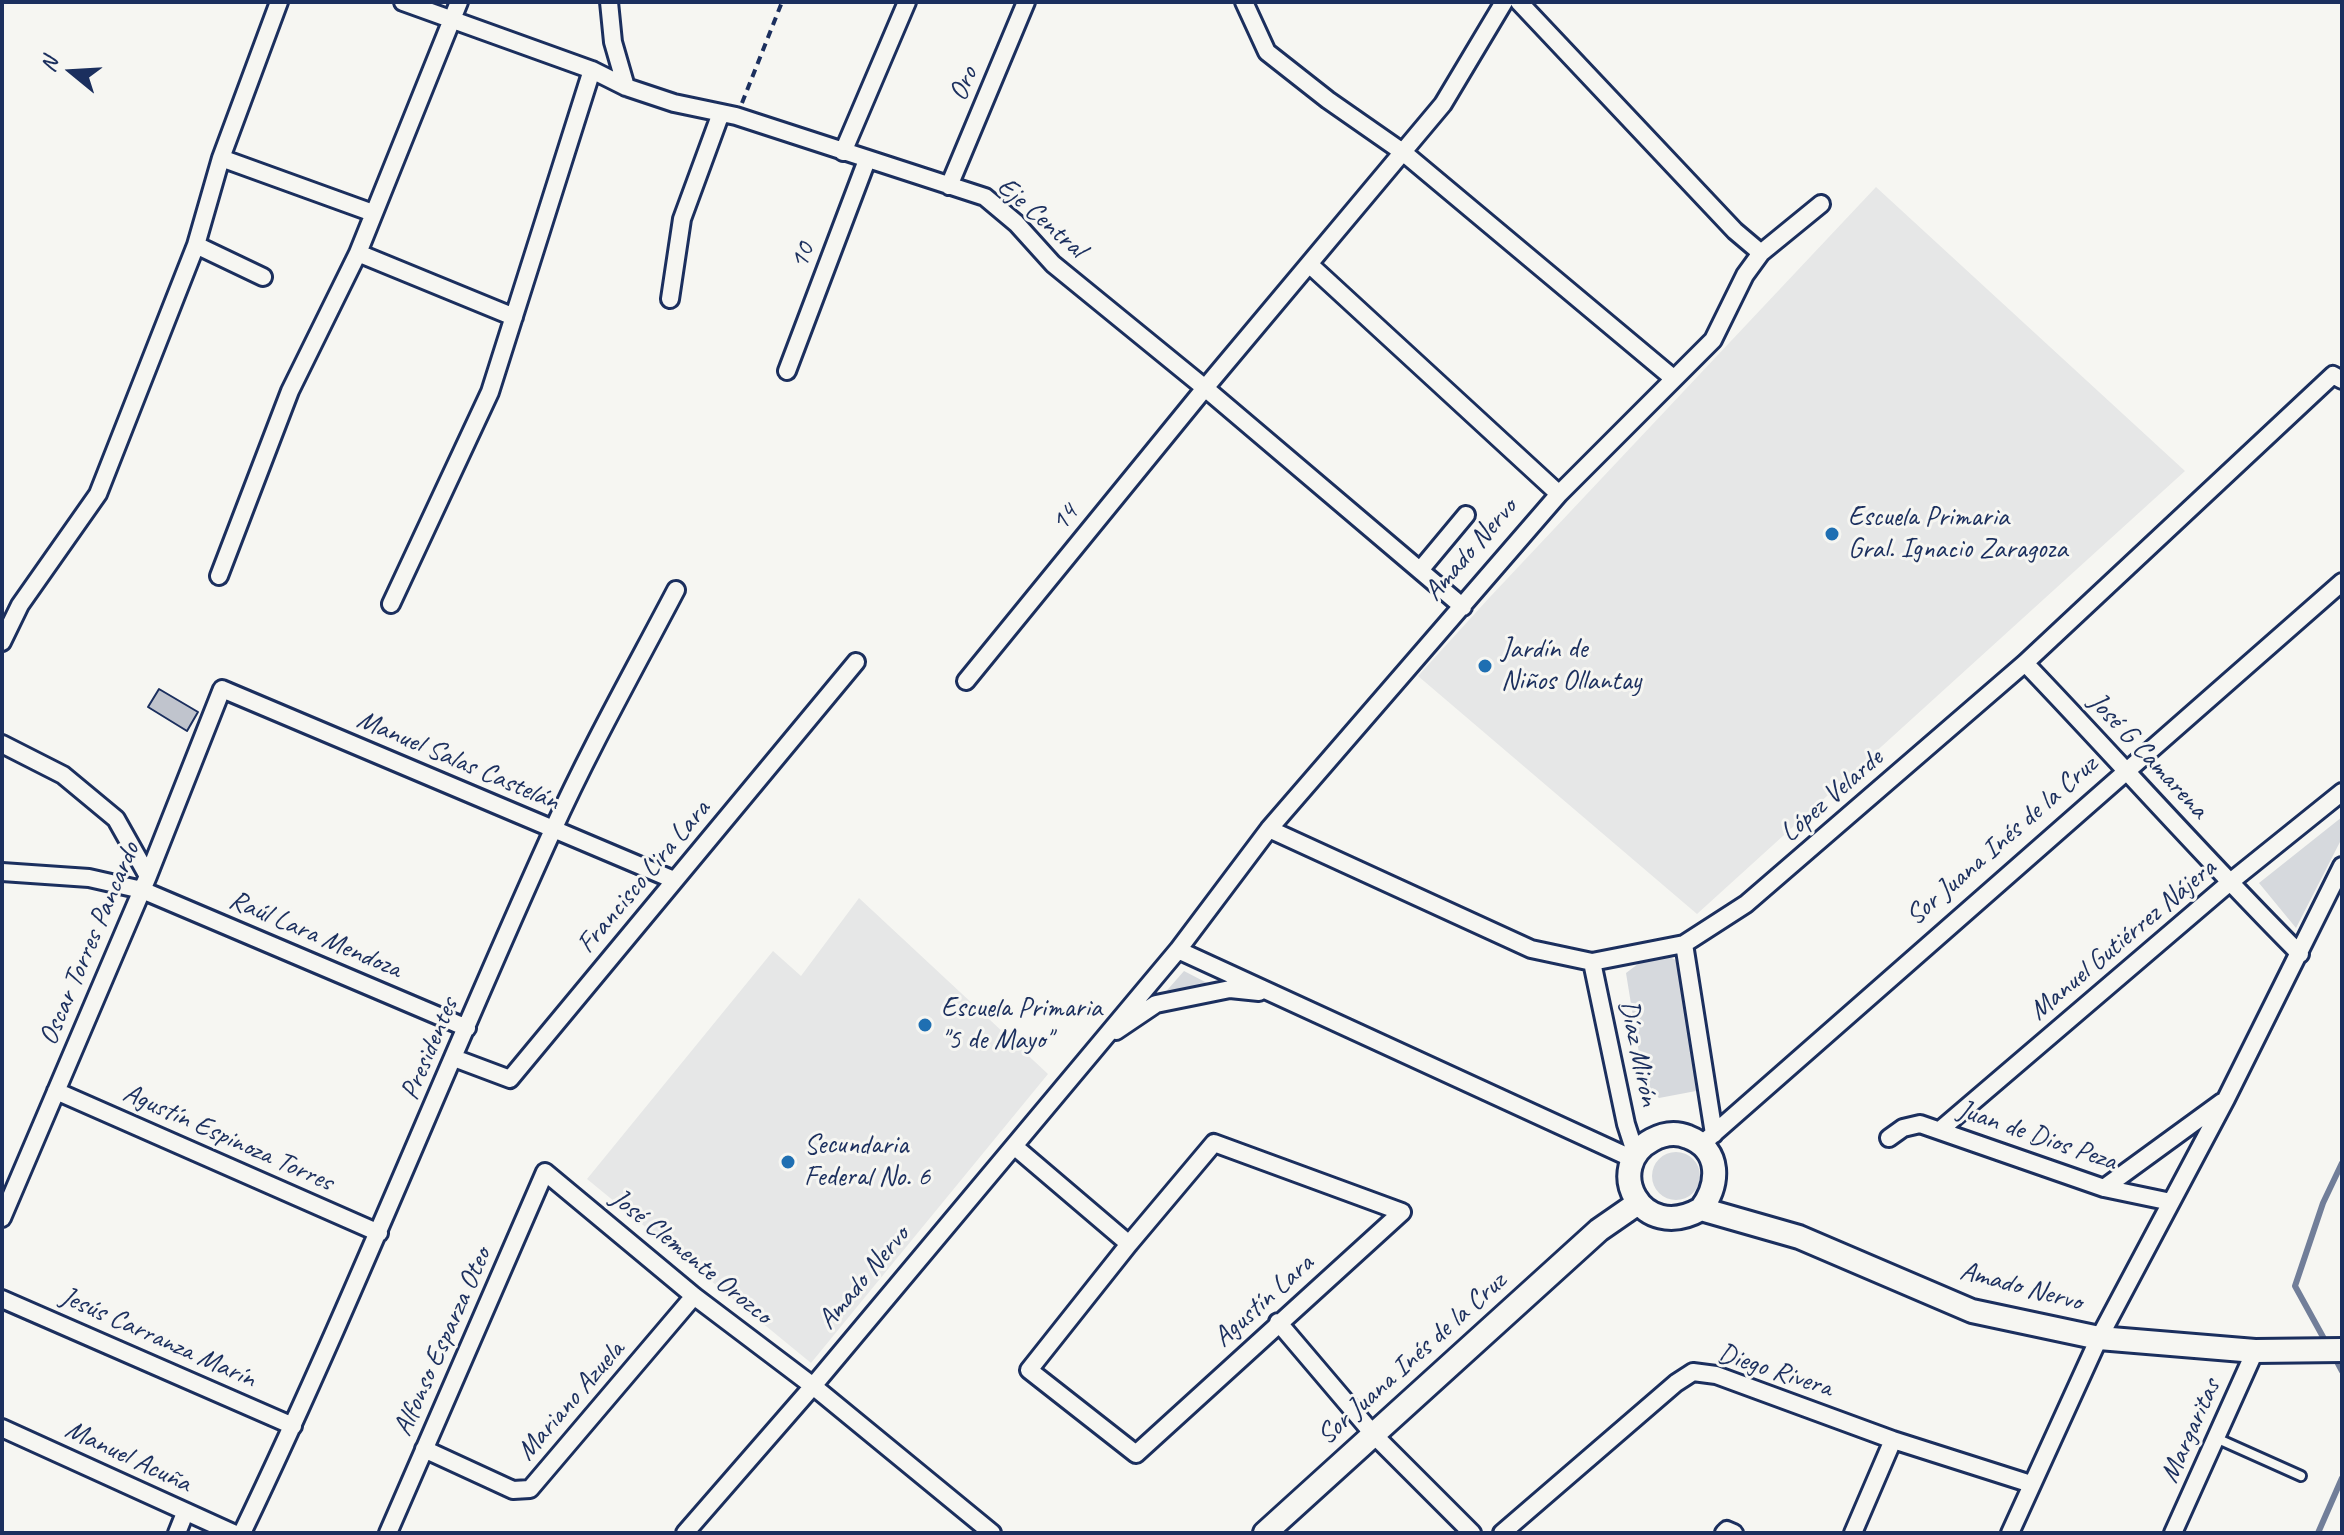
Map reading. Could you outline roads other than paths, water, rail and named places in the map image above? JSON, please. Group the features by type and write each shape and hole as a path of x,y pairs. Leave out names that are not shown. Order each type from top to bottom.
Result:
{"main road":[{"path":"1638,1203 1629,1175 1635,1157 1644,1144 1660,1135 1679,1134 1708,1139 1716,1177 1712,1195 1701,1209"},
{"name":"Amado Nervo","path":"1638,1203 1652,1214 1669,1220 1686,1218 1701,1209 1799,1237 1972,1311 2099,1338 2255,1351 2342,1350"},
{"name":"Sor Juana Inés de la Cruz","path":"1265,1533 1599,1230 1638,1203"}],"street":[{"path":"2,642 20,605 98,494 196,245 221,158 279,2"},
{"name":"Eje Central","path":"403,2 592,70 626,87 674,103 728,115 985,197 1016,223 1053,264 1205,388 1463,607"},
{"path":"219,576 290,391 358,253 459,2"},
{"path":"609,2 613,42 626,87"},
{"path":"843,152 907,2"},
{"name":"Oro","path":"949,186 1026,2"},
{"path":"1244,2 1267,52 1328,100 1404,153 1673,378"},
{"name":"14","path":"966,681 1205,388 1443,104 1504,2"},
{"path":"1519,2 1735,231 1761,253"},
{"path":"391,604 490,392 592,70"},
{"path":"670,299 682,219 728,115"},
{"path":"221,158 373,213"},
{"name":"10","path":"787,371 867,160"},
{"name":"Amado Nervo","path":"685,1533 813,1386 1178,950 1269,829 1559,494 1713,340 1745,275 1761,253 1821,204"},
{"path":"196,245 263,277"},
{"path":"358,253 514,317"},
{"path":"1309,264 1559,494"},
{"name":"López Velarde","path":"1269,829 1531,949 1592,962 1684,944 1746,904 2025,663 2338,378"},
{"path":"1421,569 1466,515"},
{"name":"Sor Juana Inés de la Cruz","path":"1708,1139 2342,582"},
{"name":"Presidentes","path":"242,1533 379,1233 553,829 676,590"},
{"name":"Francisco Lira Lara","path":"454,1058 510,1079 856,662"},
{"name":"José G Camarena","path":"2025,663 2128,770 2229,883 2300,954"},
{"name":"Manuel Salas Castelán","path":"222,689 674,880"},
{"name":"Oscar Torres Pancardo","path":"2,1218 145,883 222,689"},
{"path":"2,744 63,775 116,819 145,883 2,872"},
{"name":"Manuel Gutiérrez Nájera","path":"1940,1130 2229,883 2342,792"},
{"path":"2010,1533 2099,1338 2226,1099 2342,866"},
{"name":"Raúl Lara Mendoza","path":"145,883 467,1028"},
{"path":"1684,944 1708,1139"},
{"path":"1178,950 1635,1157"},
{"name":"Díaz Mirón","path":"1592,962 1635,1157"},
{"path":"1101,1040 1156,1004 1230,989 1271,993"},
{"name":"Agustín Espinoza Torres","path":"56,1091 379,1233"},
{"path":"2104,1188 2226,1099"},
{"name":"Juan de Dios Peza","path":"1889,1138 1903,1128 1920,1124 2104,1188 2171,1202"},
{"name":"Agustín Lara","path":"1214,1143 1402,1212 1278,1322 1136,1454 1029,1370 1214,1143"},
{"path":"1014,1146 1129,1244"},
{"name":"José Clemente Orozco","path":"545,1172 694,1296 813,1386 992,1533"},
{"name":"Alfonso Esparza Oteo","path":"388,1533 545,1172"},
{"name":"Mariano Azuela","path":"424,1449 513,1490 530,1489 694,1296"},
{"name":"Jesús Carranza Marín","path":"2,1299 293,1426"},
{"path":"1278,1322 1374,1435 1472,1533"},
{"name":"Margaritas","path":"2173,1533 2255,1351"},
{"name":"Diego Rivera","path":"1502,1533 1676,1383 1693,1372 1716,1375 1893,1440 2031,1484"},
{"name":"Manuel Acuña","path":"2,1428 233,1533"},
{"path":"1853,1533 1893,1440"},
{"path":"177,1533 185,1513"},
{"path":"1724,1533 1727,1530 1734,1533"}],"lane":[{"path":"2216,1438 2301,1476"}],"waterway":[{"path":"2328,1346 2295,1286 2323,1203 2342,1163"},
{"path":"2334,1356 2342,1371"},
{"path":"2318,1533 2342,1478"}],"place":[{"name":"Escuela Primaria Gral. Ignacio Zaragoza","path":"1832,534"},
{"name":"Jardín de Niños Ollantay","path":"1485,666"},
{"name":"Escuela Primaria \"5 de Mayo\"","path":"925,1025"},
{"name":"Secundaria Federal No. 6","path":"788,1162"}]}
